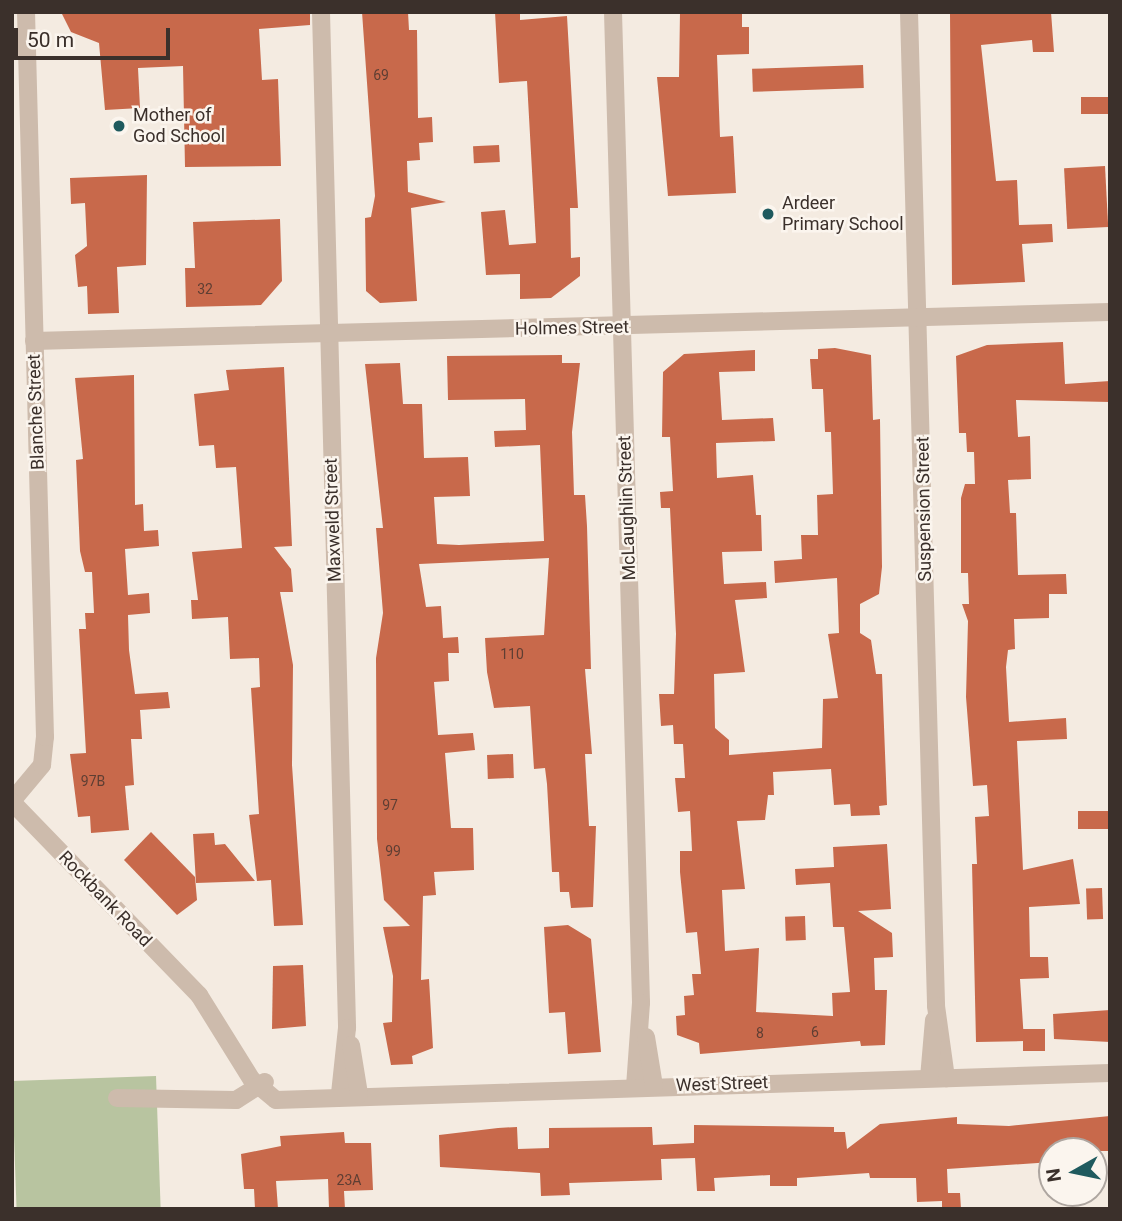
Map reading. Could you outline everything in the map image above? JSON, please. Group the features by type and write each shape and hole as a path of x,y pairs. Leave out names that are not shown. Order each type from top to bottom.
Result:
{"street":[{"name":"Blanche Street","path":"12,802 42,765 45,737 26,12"},
{"name":"Maxweld Street","path":"321,12 347,1028 359,1094"},
{"name":"McLaughlin Street","path":"613,12 641,1003 635,1086"},
{"name":"Suspension Street","path":"909,12 937,1078"},
{"name":"Holmes Street","path":"34,341 1110,313"},
{"name":"Rockbank Road","path":"12,802 199,995 238,1028 262,1085"},
{"name":"McLaughlin Street","path":"641,1003 654,1086"},
{"name":"Maxweld Street","path":"337,1094 347,1028"},
{"name":"West Street","path":"262,1085 359,1094 1110,1073"},
{"path":"117,1098 236,1100 262,1085"}],"green space":[{"path":"156,1076 161,1209 17,1209 12,1081"}],"building":[{"path":"61,12 310,12 310,25 259,29 262,80 278,79 281,166 185,167 183,66 138,68 140,108 105,110 99,43 71,32"},
{"path":"362,12 408,12 409,30 417,30 418,118 432,117 433,142 419,143 420,160 407,161 408,192 446,202 411,208 417,301 380,303 366,291 365,218 371,217 375,196"},
{"path":"495,12 520,12 520,20 567,16 578,208 570,208 571,258 580,257 580,276 551,298 520,299 520,274 486,275 481,212 505,210 509,245 536,243 527,81 499,83"},
{"name":"Ardeer Primary School","path":"680,12 742,12 742,27 749,27 749,54 717,55 720,137 733,136 736,193 668,196 657,77 679,77"},
{"path":"1051,12 1054,52 1033,52 1032,40 981,45 996,181 1017,180 1019,225 1052,224 1053,242 1022,244 1025,282 952,285 950,13"},
{"path":"863,65 864,88 753,92 752,69"},
{"path":"1081,97 1110,97 1110,114 1081,114"},
{"path":"499,145 500,162 474,163 473,146"},
{"path":"1105,166 1108,227 1067,229 1064,168"},
{"path":"147,175 146,265 117,267 119,313 88,314 87,286 78,287 75,255 87,246 85,203 71,204 70,178"},
{"path":"280,219 282,281 261,305 186,307 185,268 195,268 193,222"},
{"path":"1063,342 1065,384 1110,381 1110,402 1016,400 1018,437 1030,436 1031,479 1008,480 1010,513 1016,513 1018,575 1066,574 1067,594 1049,594 1049,618 1014,619 1015,649 1008,650 1006,667 1009,722 1066,718 1067,739 1017,741 1023,870 1073,859 1080,904 1029,907 1030,957 1048,957 1049,978 1020,979 1024,1041 976,1042 972,864 977,864 975,817 989,816 987,785 973,786 966,697 968,621 962,604 969,604 968,573 961,573 961,498 965,484 975,484 974,452 967,452 966,433 959,433 956,356 987,345"},
{"path":"835,348 871,355 873,420 880,419 882,567 879,594 860,604 860,633 871,640 876,674 882,674 887,805 879,806 880,815 851,816 850,804 834,805 831,769 773,772 774,795 768,795 765,820 737,821 745,889 722,890 725,951 759,948 756,1012 833,1016 832,993 850,992 844,927 833,927 830,883 796,885 795,869 834,867 833,847 887,844 891,909 858,911 892,933 893,957 874,958 875,990 887,990 885,1045 861,1046 860,1041 700,1054 699,1043 677,1035 676,1016 685,1015 684,996 694,995 692,974 701,974 697,932 686,933 680,872 680,851 692,851 690,811 678,812 675,778 685,778 683,744 674,744 673,725 661,726 659,694 674,694 676,634 670,508 661,508 660,492 673,491 670,437 662,437 663,372 684,354 755,350 755,371 719,372 722,420 773,418 775,441 716,443 717,478 753,475 756,515 761,515 762,551 722,552 724,584 766,582 767,598 735,600 745,672 714,674 715,728 729,740 729,755 822,748 823,699 838,698 828,634 839,633 837,578 775,583 774,561 802,559 801,535 818,535 817,495 833,494 831,432 825,432 823,389 812,389 810,359 818,359 818,349"},
{"path":"562,355 562,363 580,363 572,432 574,495 585,495 587,526 591,669 585,669 592,754 585,754 589,826 596,826 593,907 571,908 569,892 560,892 559,872 552,872 545,768 534,769 530,706 494,708 487,672 485,638 544,635 549,558 419,564 426,607 441,606 443,638 458,637 459,653 448,653 449,681 434,682 438,735 473,733 475,750 445,753 451,828 473,828 474,870 434,872 436,895 423,896 421,980 429,979 433,1048 412,1056 413,1064 391,1065 383,1023 392,1022 393,976 383,927 410,926 384,900 377,839 376,658 383,613 376,528 383,528 365,364 400,363 403,404 422,404 424,458 468,457 470,496 434,497 437,544 459,545 544,541 540,445 495,447 494,431 526,430 525,399 448,400 447,356"},
{"path":"284,367 292,546 274,547 291,569 293,592 280,592 293,665 292,765 303,925 274,926 271,880 257,881 249,815 259,814 251,688 260,687 259,658 230,659 228,617 192,619 191,600 198,600 192,552 242,548 236,467 216,468 214,445 199,446 194,394 229,390 226,370"},
{"path":"134,375 135,505 143,504 144,531 158,530 159,546 125,549 128,595 149,593 150,613 128,615 129,650 135,694 168,692 170,708 140,710 142,739 131,739 134,785 125,786 129,830 91,833 90,816 78,817 70,754 86,753 79,629 86,629 85,613 94,613 92,572 85,572 80,551 76,460 83,459 75,378"},
{"path":"513,754 514,778 488,779 487,755"},
{"path":"1078,811 1110,811 1110,829 1078,829"},
{"path":"151,832 195,877 197,900 177,915 124,860"},
{"path":"214,833 215,845 225,844 255,881 196,883 193,834"},
{"path":"1102,888 1103,919 1087,920 1086,889"},
{"path":"805,916 806,940 786,941 785,917"},
{"path":"568,925 591,939 601,1052 568,1054 565,1012 549,1013 544,927"},
{"path":"303,965 306,1026 272,1029 273,966"},
{"path":"1110,1010 1110,1042 1054,1039 1053,1014"},
{"path":"1023,1029 1045,1029 1045,1051 1023,1051"},
{"path":"1110,1116 1110,1151 1108,1137 1038,1137 1038,1163 947,1169 948,1193 960,1193 961,1209 942,1209 942,1201 917,1202 916,1178 870,1178 869,1173 797,1178 797,1186 770,1186 770,1175 714,1178 715,1191 697,1191 695,1158 661,1159 662,1180 569,1183 570,1195 541,1196 540,1173 440,1167 439,1135 498,1128 517,1127 518,1149 549,1148 549,1128 652,1127 653,1145 694,1143 694,1125 834,1127 834,1132 845,1132 847,1149 880,1124 957,1117 957,1124 1009,1126"},
{"path":"344,1132 345,1143 371,1143 373,1190 344,1191 345,1209 329,1209 328,1179 276,1181 278,1209 255,1209 254,1189 244,1189 241,1154 281,1146 280,1136"}],"place":[{"name":"Mother of God School","path":"119,126"},
{"name":"Ardeer Primary School","path":"768,214"}]}
